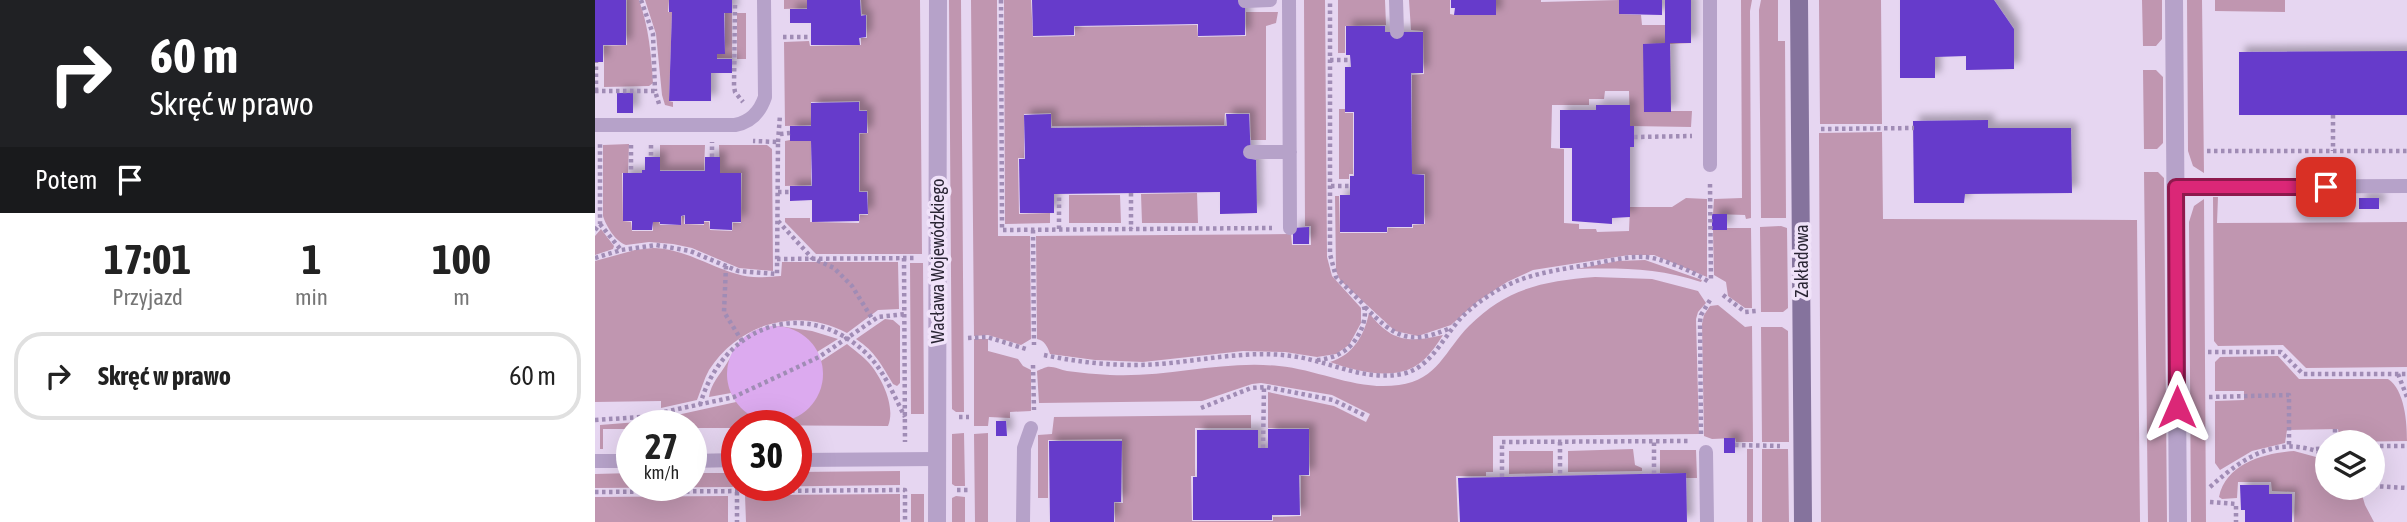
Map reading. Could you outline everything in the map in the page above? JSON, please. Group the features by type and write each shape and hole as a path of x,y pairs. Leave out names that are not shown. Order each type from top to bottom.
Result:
{"street":[{"name":"Wacława Wojewódzkiego","path":"937,522 938,0"},
{"name":"Zakładowa","path":"1799,0 1803,522"},
{"path":"2174,0 2178,522"}],"lane":[{"path":"595,125 735,125 751,119 765,97 764,0"},
{"path":"1245,1 1270,0"},
{"path":"1289,0 1290,228"},
{"path":"1396,0 1397,32"},
{"path":"1710,0 1710,165"},
{"path":"1250,152 1290,152"},
{"path":"2176,187 2407,186"},
{"path":"1023,522 1024,448 1031,428"},
{"path":"1706,452 1707,522"},
{"path":"812,460 936,459"},
{"path":"595,461 616,461"}],"path":[{"path":"641,0 653,34 655,91 661,111"},
{"path":"1000,0 1002,230 1290,228"},
{"path":"1330,0 1331,262 1336,277 1391,331 1408,338 1429,336 1453,328"},
{"path":"740,109 748,102 740,100 735,92 733,5 743,5"},
{"path":"779,37 811,37"},
{"path":"1330,60 1350,60"},
{"path":"596,62 595,91 655,91"},
{"path":"733,65 743,65"},
{"path":"2333,115 2333,151"},
{"path":"1816,129 1914,128"},
{"path":"780,134 790,133"},
{"path":"1634,137 1709,136"},
{"path":"611,141 598,141 600,224 621,250"},
{"path":"621,141 651,141 651,157"},
{"path":"631,141 631,173"},
{"path":"700,141 725,141"},
{"path":"712,141 712,157"},
{"path":"595,258 621,250 656,245 673,247 738,271 777,274 778,142 752,141"},
{"path":"2207,151 2407,151"},
{"path":"1044,355 1080,362 1132,365 1238,354 1264,354 1313,360 1361,374 1403,374 1426,362 1473,307 1523,277 1543,271 1643,257 1710,281 1710,165"},
{"path":"1331,186 1350,186"},
{"path":"778,192 790,192"},
{"path":"1131,193 1132,229"},
{"path":"1059,194 1059,229"},
{"path":"778,220 812,258 834,268 852,286 873,320"},
{"path":"595,230 600,224"},
{"path":"1033,230 1034,345"},
{"path":"700,405 717,367 730,351 766,327 789,324 823,328 857,345 878,366 905,418 904,258"},
{"path":"777,259 936,258"},
{"path":"726,266 724,312 742,341"},
{"path":"1723,295 1745,312 1756,311"},
{"path":"1502,477 1502,442 1700,441 1700,322 1710,300"},
{"path":"1313,360 1336,356 1349,348 1360,333 1365,307"},
{"path":"595,420 641,417 734,397 785,374 846,340 883,315 905,314"},
{"path":"968,338 988,337 1025,349"},
{"path":"2208,352 2281,352 2303,374 2407,374"},
{"path":"1033,365 1034,410"},
{"path":"2398,374 2407,397"},
{"path":"1201,408 1251,388 1263,387 1333,400 1366,416"},
{"path":"1263,387 1263,448"},
{"path":"2209,397 2289,395 2289,446"},
{"path":"1560,442 1560,476"},
{"path":"1654,442 1654,474"},
{"path":"1735,445 1802,446"},
{"path":"2210,487 2238,463 2262,451 2289,446 2315,450"},
{"path":"2385,446 2407,446"},
{"path":"2385,487 2407,488"},
{"path":"595,492 721,488"},
{"path":"812,489 905,490 905,522"},
{"path":"737,501 737,522"},
{"path":"2210,502 2233,502 2237,506 2237,522"}],"shaded area":[{"path":"627,0 639,0 649,41 653,83 649,86 604,87 604,46 627,45"},
{"path":"645,0 669,0 668,12 672,12 669,101 673,102 673,107 665,105 662,95 656,34"},
{"path":"784,0 807,0 807,8 784,9"},
{"path":"861,0 920,0 922,254 816,254 785,222 785,218 810,218 810,222 859,223 860,215 868,215 868,191 860,191 860,134 868,133 867,110 860,110 860,101 811,102 811,125 785,126 784,42 809,41 810,46 861,45 861,38 867,38 867,15 862,14"},
{"path":"949,0 961,0 964,412 952,409"},
{"path":"971,0 997,0 998,236 1030,236 1031,339 1021,345 988,335 974,336"},
{"path":"1004,0 1031,0 1033,37 1075,36 1075,27 1197,25 1198,37 1246,36 1246,12 1278,12 1276,23 1266,26 1266,140 1251,140 1250,113 1225,113 1224,125 1052,126 1051,113 1024,114 1024,158 1018,158 1019,214 1050,213 1050,223 1005,224"},
{"path":"1304,0 1325,0 1327,257 1332,276 1361,308 1361,323 1349,345 1336,354 1317,357 1285,352 1243,351 1143,362 1095,360 1050,354 1045,344 1037,339 1036,236 1291,234 1292,245 1311,245 1311,226 1305,226"},
{"path":"1338,0 1385,0 1386,25 1345,26 1345,53 1338,53"},
{"path":"1409,0 1450,0 1450,14 1495,15 1496,0 1619,0 1619,14 1641,15 1642,25 1665,25 1691,0 1691,43 1670,44 1671,111 1692,111 1691,127 1630,126 1629,91 1605,91 1604,99 1589,99 1589,105 1552,105 1551,148 1564,149 1564,223 1579,224 1579,229 1596,229 1597,232 1629,231 1630,207 1672,207 1686,198 1707,199 1707,277 1654,255 1629,255 1533,270 1507,282 1478,301 1451,325 1418,336 1395,331 1340,280 1336,271 1335,196 1339,196 1340,233 1387,233 1388,228 1413,228 1413,225 1425,224 1425,174 1412,174 1412,75 1424,74 1423,31 1411,30"},
{"path":"1741,0 1752,0 1751,218 1746,219 1745,215 1713,214 1714,199 1742,198"},
{"path":"1761,0 1778,0 1778,41 1785,41 1786,218 1761,218"},
{"path":"1819,0 1881,0 1882,124 1820,124"},
{"path":"2142,0 2162,0 2162,39 2156,46 2143,46"},
{"path":"2187,0 2202,0 2204,173 2193,166 2188,151"},
{"path":"2215,0 2285,0 2285,12 2215,11"},
{"path":"725,13 732,13 732,58 717,58 717,54 725,54"},
{"path":"737,13 746,13 746,59 737,59"},
{"path":"2143,70 2156,70 2163,77 2163,143 2157,149 2144,149"},
{"path":"1339,109 1345,109 1345,113 1353,113 1353,174 1349,174 1349,179 1339,179"},
{"path":"1882,132 1883,219 2137,220 2140,522 1821,522 1819,133"},
{"path":"785,141 811,141 811,185 785,186"},
{"path":"629,144 628,173 622,173 623,221 631,222 632,231 653,231 653,222 659,222 660,225 681,225 684,216 684,224 704,225 704,222 709,222 710,230 732,231 733,223 741,223 742,173 720,173 719,145 767,145 772,149 773,271 739,268 692,248 673,244 649,242 626,245 619,241 603,216 603,145"},
{"path":"660,145 705,145 704,170 660,170"},
{"path":"2144,172 2158,172 2164,178 2167,522 2148,522"},
{"path":"1197,193 1198,223 1142,223 1141,194"},
{"path":"1069,195 1120,195 1121,223 1069,223"},
{"path":"2213,197 2218,197 2217,223 2407,222 2407,367 2306,368 2283,345 2218,346 2214,341"},
{"path":"2204,199 2206,522 2191,522 2189,222 2194,206"},
{"path":"1760,227 1787,228 1788,308 1783,312 1761,312"},
{"path":"1751,228 1752,308 1745,308 1728,296 1726,282 1714,275 1713,230"},
{"path":"601,229 614,246 613,249 595,255 595,236"},
{"path":"653,248 676,251 726,271 753,277 781,276 782,262 898,262 899,309 878,310 847,333 828,325 790,320 753,331 736,341 709,370 697,400 661,408 661,401 595,402 595,261"},
{"path":"1645,260 1702,280 1701,282 1639,270 1576,269 1618,261"},
{"path":"910,263 923,263 924,414 911,414"},
{"path":"1595,277 1652,279 1698,291 1706,303 1696,319 1699,434 1493,436 1493,472 1486,472 1486,476 1456,476 1458,522 1115,522 1115,503 1123,503 1122,439 1048,440 1048,498 1038,498 1038,435 1052,434 1054,417 1251,415 1251,428 1195,428 1195,476 1191,476 1192,521 1273,521 1273,517 1301,516 1301,476 1310,476 1309,428 1268,428 1268,392 1334,406 1366,422 1370,414 1332,395 1261,383 1202,401 1039,403 1037,371 1044,368 1131,375 1237,365 1279,366 1353,383 1399,385 1423,377 1432,370 1469,326 1483,313 1512,295 1543,284"},
{"path":"1718,305 1745,327 1752,326 1753,442 1704,436 1702,324 1710,306"},
{"path":"1369,313 1385,330 1401,338 1420,339 1443,335 1421,362 1397,373 1374,373 1330,362 1345,355 1356,344"},
{"path":"885,319 893,320 900,326 900,383 897,386 873,354 856,339"},
{"path":"768,327 812,331 838,339 817,352 821,361 847,344 864,358 879,376 886,393 890,410 888,426 812,425 812,410 721,410 721,428 707,428 707,410 700,410 736,402 731,393 709,397 714,383 747,336"},
{"path":"1761,327 1782,327 1788,331 1789,442 1762,442"},
{"path":"974,339 988,339 988,351 1018,359 1023,366 1031,370 1031,411 1010,412 1010,418 989,417 988,426 974,426"},
{"path":"2278,356 2299,379 2388,379 2394,384 2401,399 2407,441 2385,441 2385,430 2287,430 2285,443 2252,451 2220,470 2215,463 2215,401 2244,400 2244,391 2215,391 2215,362 2220,357"},
{"path":"616,424 616,429 603,429 603,449 600,449 600,425"},
{"path":"964,433 965,486 955,486 952,484 952,434"},
{"path":"988,433 988,522 975,522 974,434"},
{"path":"1633,449 1635,465 1642,468 1642,471 1568,472 1568,451"},
{"path":"1747,449 1753,449 1753,522 1747,522"},
{"path":"1762,449 1788,449 1789,522 1762,522"},
{"path":"1660,450 1696,450 1697,478 1686,478 1686,473 1660,473"},
{"path":"1509,451 1553,451 1553,473 1509,474"},
{"path":"2294,451 2315,457 2315,500 2364,500 2374,522 2294,522 2295,492 2272,491 2271,482 2238,482 2237,498 2219,497 2223,485 2238,468 2271,454"},
{"path":"900,471 900,485 812,486 812,472"},
{"path":"616,473 616,488 595,488 595,474"},
{"path":"707,473 721,473 721,487 707,487"},
{"path":"900,494 900,522 746,522 745,501 812,501 812,495"},
{"path":"911,494 924,494 924,522 911,522"},
{"path":"707,496 721,496 721,501 728,501 728,522 595,522 595,497 616,497 616,501 707,501"},
{"path":"965,497 965,522 952,522 952,498"}],"sand":[{"path":"766,327 784,327 801,334 815,348 822,365 819,392 806,410 744,410 735,400 728,383 728,365 735,348 749,334"}],"building":[{"path":"595,0 626,0 626,45 603,45 603,62 595,62"},
{"path":"669,0 732,0 732,13 724,13 725,54 717,54 717,59 732,59 732,73 711,73 711,101 669,101 672,12 669,12"},
{"path":"807,0 860,0 861,16 866,15 866,37 859,38 860,45 811,45 811,23 790,23 790,9 807,9"},
{"path":"1032,0 1245,0 1245,35 1198,36 1198,24 1074,26 1074,35 1033,36"},
{"path":"1451,0 1496,0 1496,15 1454,15 1455,8 1451,8"},
{"path":"1619,0 1662,0 1662,15 1619,14"},
{"path":"1665,0 1691,0 1691,43 1670,43 1671,112 1644,112 1643,44 1665,43"},
{"path":"1900,0 1994,0 2014,29 2014,69 1966,70 1966,56 1935,57 1935,78 1900,78"},
{"path":"1346,26 1385,26 1385,32 1423,32 1423,73 1411,73 1412,174 1424,175 1424,224 1387,227 1387,232 1340,232 1340,195 1350,195 1350,176 1354,176 1354,112 1345,112 1345,67 1351,67 1350,55 1346,55"},
{"path":"2407,51 2407,115 2239,115 2239,52"},
{"path":"617,93 633,93 633,113 617,113"},
{"path":"859,102 859,111 867,111 867,133 859,133 859,192 867,192 868,214 859,214 859,221 812,222 812,200 790,201 790,186 812,186 811,141 790,141 790,126 811,126 811,103"},
{"path":"1596,105 1630,105 1630,126 1634,126 1634,147 1630,147 1630,217 1612,218 1612,224 1572,221 1572,148 1560,148 1560,110 1596,110"},
{"path":"1051,114 1051,128 1227,126 1226,114 1249,114 1251,159 1256,160 1257,213 1220,214 1220,192 1054,194 1054,213 1020,213 1019,159 1025,159 1024,115"},
{"path":"1988,120 1988,128 2071,128 2072,193 1965,194 1964,203 1914,203 1913,121"},
{"path":"645,157 660,157 660,171 705,171 705,157 720,157 720,173 741,173 741,222 732,222 732,230 710,229 710,221 704,221 704,224 685,224 685,215 681,216 681,225 653,222 652,230 632,230 632,221 623,221 623,173 642,173 642,170 645,170"},
{"path":"2359,198 2379,198 2379,209 2359,209"},
{"path":"1712,214 1727,214 1727,230 1712,230"},
{"path":"1309,227 1309,244 1293,244 1293,228"},
{"path":"996,421 1006,421 1007,436 996,436"},
{"path":"1268,429 1309,429 1309,475 1299,475 1300,515 1272,515 1272,520 1193,520 1197,430 1258,430 1258,448 1268,448"},
{"path":"1724,438 1735,438 1735,453 1724,453"},
{"path":"1049,441 1122,441 1121,502 1114,502 1114,522 1050,522"},
{"path":"1686,473 1687,522 1460,522 1458,478"},
{"path":"2240,485 2269,485 2269,494 2292,494 2292,522 2245,522 2245,510 2241,510"}],"route":[{"path":"2177,407 2176,187 2326,187"}]}
